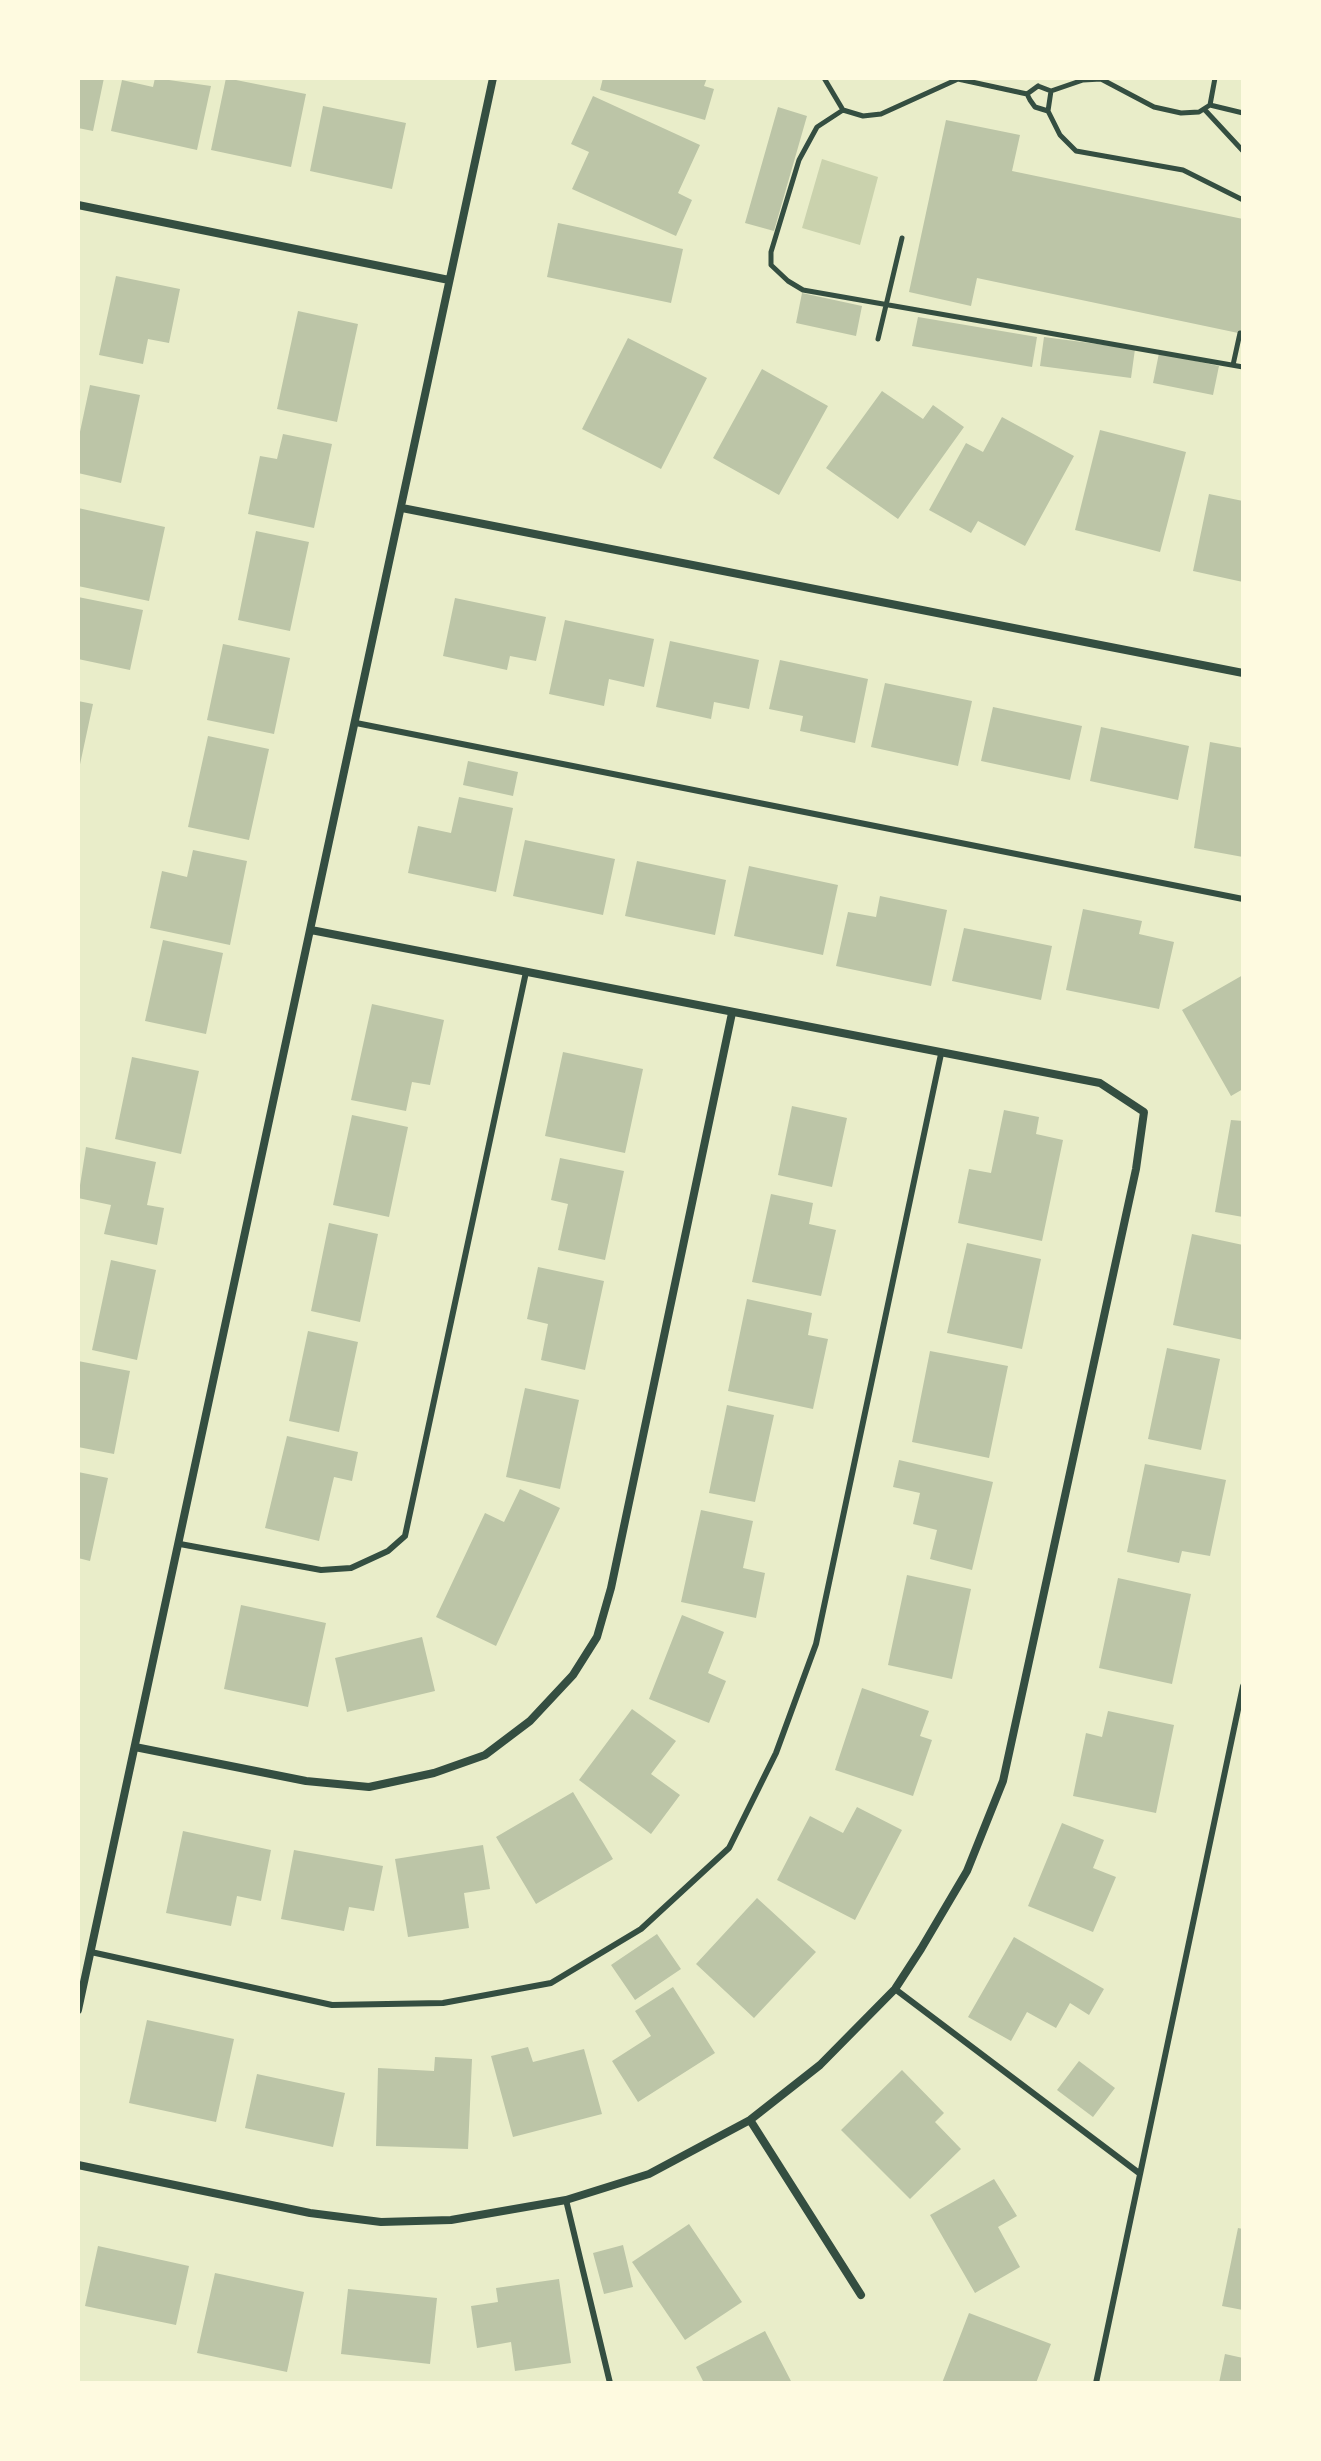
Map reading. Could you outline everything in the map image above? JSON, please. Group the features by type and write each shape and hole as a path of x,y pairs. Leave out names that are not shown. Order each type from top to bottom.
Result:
{"street":[{"path":"78,2010 493,78"},
{"path":"78,205 449,280"},
{"path":"402,508 1243,673"},
{"path":"78,2165 310,2213 381,2222 451,2220 566,2200 649,2174 750,2120 820,2065 895,1989 967,1871 1003,1781 1133,1184 1144,1112 1100,1083 311,930"},
{"path":"135,1747 306,1781 369,1787 434,1773 485,1755 530,1721 573,1675 597,1637 611,1588 732,1013"},
{"path":"750,2120 861,2295"}],"lane":[{"path":"356,723 1243,899"},
{"path":"180,1544 321,1570 351,1568 388,1551 405,1536 526,972"},
{"path":"91,1952 332,2005 443,2003 551,1983 641,1929 729,1848 776,1753 816,1644 941,1054"},
{"path":"1096,2383 1243,1686"},
{"path":"895,1989 1139,2173"},
{"path":"566,2200 610,2383"}],"path":[{"path":"824,78 843,110 863,116 881,114 958,79 1027,94 1035,107 1048,111"},
{"path":"1208,108 1215,78"},
{"path":"1027,94 1038,86 1051,91 1083,80 1101,79 1154,107 1181,113 1208,108 1243,113"},
{"path":"1051,91 1048,111 1060,135 1076,151 1183,170 1243,200"},
{"path":"1208,108 1243,151"},
{"path":"843,110 809,136 771,252 771,265 803,290 1243,367"},
{"path":"878,339 902,238"},
{"path":"1233,365 1240,333"}],"green space":[{"path":"822,159 878,177 860,245 802,228"}],"building":[{"path":"78,78 104,78 93,131 78,128"},
{"path":"155,78 211,86 197,150 111,131 122,80 153,87"},
{"path":"226,78 306,94 291,167 211,150"},
{"path":"603,78 707,78 704,86 714,89 705,120 600,90"},
{"path":"593,96 700,145 678,193 692,200 676,236 572,189 589,152 571,144"},
{"path":"323,106 406,123 392,189 310,171"},
{"path":"778,107 807,116 774,231 745,223"},
{"path":"946,120 1020,135 1012,171 1243,219 1243,334 977,278 971,306 909,292"},
{"path":"558,223 683,249 671,303 547,277"},
{"path":"116,276 180,289 169,343 148,339 143,364 99,355"},
{"path":"802,293 862,306 856,336 796,323"},
{"path":"298,311 358,324 337,422 277,409"},
{"path":"918,317 1037,337 1032,367 912,346"},
{"path":"1044,337 1135,349 1131,378 1040,366"},
{"path":"628,338 707,378 661,469 582,429"},
{"path":"1159,353 1219,366 1213,395 1153,383"},
{"path":"762,369 828,406 779,495 713,458"},
{"path":"90,385 140,395 121,483 78,473 78,441"},
{"path":"882,391 923,419 933,405 964,427 898,519 826,468"},
{"path":"1002,417 1074,456 1025,546 978,521 971,533 929,510 966,443 983,452"},
{"path":"1100,430 1186,452 1160,552 1075,530"},
{"path":"283,434 332,444 314,528 248,514 260,456 277,459"},
{"path":"1209,494 1243,501 1243,582 1193,571"},
{"path":"78,508 165,527 149,601 78,586"},
{"path":"256,531 309,542 290,631 238,620"},
{"path":"78,597 143,610 130,670 78,659"},
{"path":"455,598 546,617 536,661 510,656 507,670 443,656"},
{"path":"565,620 654,639 644,687 609,679 604,706 549,694"},
{"path":"670,641 759,660 749,709 714,702 711,719 656,707"},
{"path":"223,644 290,658 274,734 207,720"},
{"path":"780,660 868,679 855,743 800,731 803,716 769,709"},
{"path":"885,683 972,701 958,766 871,747"},
{"path":"78,701 93,704 79,769 78,769"},
{"path":"993,707 1082,726 1070,780 981,761"},
{"path":"1101,727 1189,746 1178,800 1090,781"},
{"path":"208,736 269,749 249,840 188,827"},
{"path":"1210,742 1243,748 1243,857 1194,848"},
{"path":"468,761 518,772 513,796 463,785"},
{"path":"459,797 513,808 496,892 408,873 418,826 451,833"},
{"path":"525,840 615,859 603,915 513,896"},
{"path":"193,850 247,861 230,945 150,928 162,871 187,877"},
{"path":"637,861 726,880 715,935 625,916"},
{"path":"749,866 838,885 823,955 734,936"},
{"path":"880,896 947,910 931,986 836,966 848,912 876,917"},
{"path":"1083,909 1142,921 1139,934 1174,942 1159,1009 1066,990"},
{"path":"964,928 1052,946 1041,1000 952,981"},
{"path":"163,940 223,953 206,1034 145,1021"},
{"path":"1243,975 1243,1089 1231,1096 1182,1010"},
{"path":"372,1004 444,1020 430,1085 412,1082 406,1111 351,1100"},
{"path":"563,1052 643,1069 625,1153 545,1136"},
{"path":"132,1057 199,1071 181,1154 115,1139"},
{"path":"792,1106 847,1118 832,1187 778,1175"},
{"path":"1004,1110 1039,1117 1036,1134 1063,1140 1042,1241 958,1223 969,1169 991,1173"},
{"path":"352,1115 408,1127 389,1217 333,1205"},
{"path":"1231,1120 1243,1121 1243,1217 1215,1212"},
{"path":"86,1147 156,1162 147,1205 164,1208 157,1245 104,1234 111,1205 78,1198"},
{"path":"560,1158 624,1171 605,1260 558,1250 568,1204 551,1200"},
{"path":"771,1194 813,1203 809,1224 836,1230 821,1296 752,1282"},
{"path":"329,1223 378,1234 360,1322 311,1311"},
{"path":"1192,1234 1243,1245 1243,1340 1173,1325"},
{"path":"967,1243 1041,1259 1022,1349 947,1333"},
{"path":"111,1260 156,1270 137,1360 92,1350"},
{"path":"538,1267 604,1281 585,1370 541,1360 548,1324 527,1319"},
{"path":"747,1299 812,1313 808,1335 828,1339 813,1409 728,1391"},
{"path":"308,1331 358,1342 339,1432 289,1421"},
{"path":"1167,1348 1220,1359 1201,1450 1148,1439"},
{"path":"930,1351 1008,1366 989,1458 912,1442"},
{"path":"78,1361 130,1371 114,1454 78,1447"},
{"path":"525,1388 579,1400 560,1489 506,1477"},
{"path":"727,1405 774,1415 755,1502 709,1493"},
{"path":"287,1436 358,1452 352,1481 334,1477 319,1541 265,1528"},
{"path":"899,1460 993,1482 972,1570 930,1559 937,1530 913,1524 920,1493 893,1487"},
{"path":"1145,1464 1226,1480 1210,1556 1182,1551 1179,1563 1127,1552"},
{"path":"78,1472 108,1478 90,1561 78,1558"},
{"path":"520,1489 560,1508 496,1646 436,1617 485,1513 504,1522"},
{"path":"701,1510 753,1521 743,1568 765,1573 756,1618 681,1602"},
{"path":"907,1575 971,1589 952,1679 888,1665"},
{"path":"1118,1578 1191,1594 1172,1684 1099,1668"},
{"path":"241,1605 326,1623 308,1707 224,1689"},
{"path":"682,1615 724,1632 708,1673 726,1681 709,1723 649,1699"},
{"path":"422,1637 435,1691 347,1712 335,1658"},
{"path":"862,1688 929,1711 920,1736 932,1740 913,1796 835,1770"},
{"path":"632,1709 676,1741 651,1774 680,1795 651,1834 579,1780"},
{"path":"1108,1711 1174,1725 1156,1813 1073,1796 1086,1733 1102,1737"},
{"path":"573,1792 613,1859 536,1904 496,1837"},
{"path":"857,1807 902,1830 855,1920 777,1880 810,1816 843,1833"},
{"path":"1062,1823 1104,1840 1093,1868 1116,1877 1093,1932 1028,1906"},
{"path":"183,1831 271,1850 261,1901 237,1896 231,1926 166,1913"},
{"path":"483,1845 490,1889 464,1893 469,1928 408,1937 395,1859"},
{"path":"294,1850 383,1866 374,1911 349,1907 344,1931 281,1919"},
{"path":"757,1898 816,1952 754,2018 696,1964"},
{"path":"657,1934 681,1969 635,2000 611,1965"},
{"path":"1014,1937 1104,1989 1089,2015 1070,2003 1056,2028 1027,2012 1011,2041 968,2017"},
{"path":"673,1987 715,2053 638,2102 612,2061 651,2036 635,2011"},
{"path":"147,2020 234,2039 216,2122 129,2103"},
{"path":"528,2047 533,2062 584,2049 602,2114 513,2137 491,2056"},
{"path":"435,2057 472,2059 468,2149 376,2146 378,2068 434,2071"},
{"path":"1079,2061 1115,2088 1093,2117 1057,2090"},
{"path":"902,2070 944,2113 935,2122 961,2149 910,2199 841,2130"},
{"path":"257,2074 345,2093 333,2147 245,2128"},
{"path":"994,2179 1017,2216 998,2227 1020,2267 975,2293 930,2215"},
{"path":"689,2224 742,2302 685,2340 632,2262"},
{"path":"1238,2228 1243,2229 1243,2310 1222,2306"},
{"path":"623,2245 633,2287 604,2294 593,2253"},
{"path":"98,2246 189,2266 176,2325 85,2306"},
{"path":"215,2273 304,2292 287,2372 197,2353"},
{"path":"559,2279 571,2363 515,2371 511,2342 477,2348 471,2306 498,2302 496,2288"},
{"path":"348,2289 437,2298 430,2364 341,2354"},
{"path":"969,2313 1051,2344 1036,2383 942,2383"},
{"path":"765,2331 792,2383 704,2383 696,2367"},
{"path":"1225,2354 1243,2358 1243,2383 1219,2383"}]}
